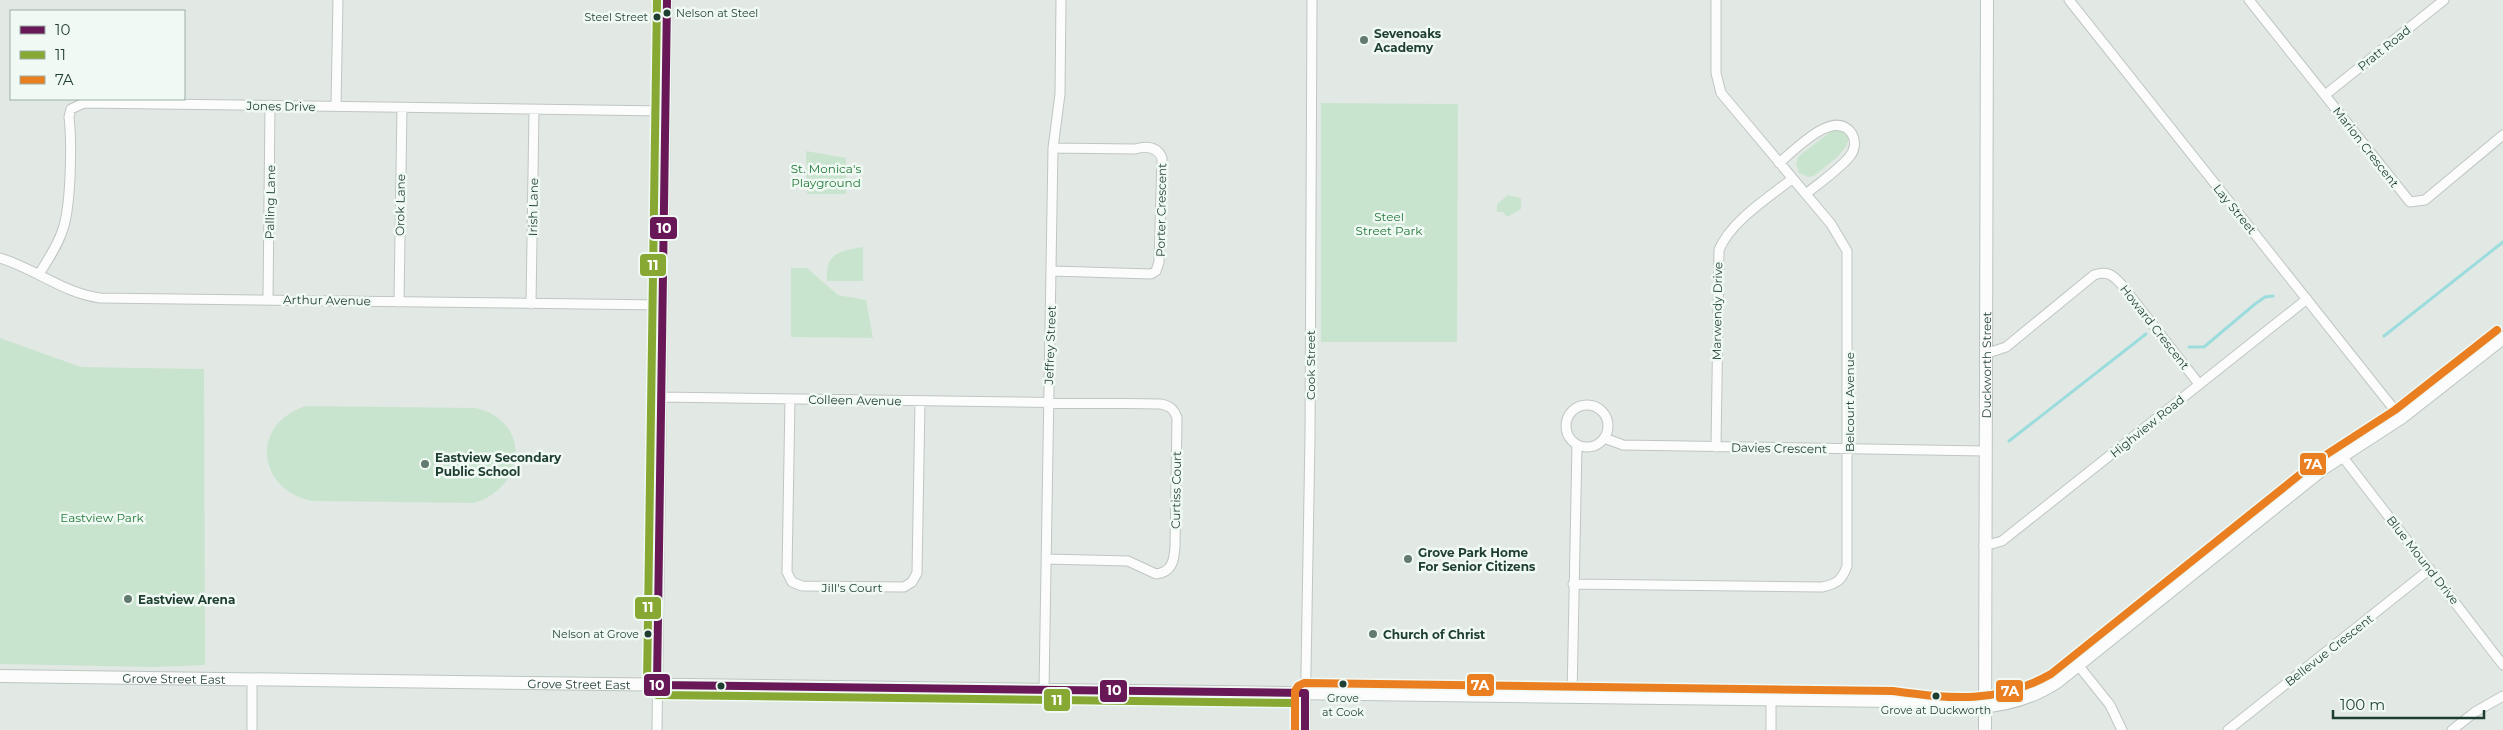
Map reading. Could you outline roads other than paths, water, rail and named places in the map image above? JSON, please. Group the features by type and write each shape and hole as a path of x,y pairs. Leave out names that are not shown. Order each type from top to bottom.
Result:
{"street":[{"path":"336,106 338,0"},
{"path":"657,730 666,0"},
{"name":"Jeffrey Street","path":"1044,690 1053,148 1060,94 1061,0"},
{"name":"Cook Street","path":"1305,730 1310,435 1312,0"},
{"name":"Belcourt Avenue","path":"1573,584 1822,587 1842,579 1847,566 1849,260 1843,241 1720,92 1716,73 1716,0"},
{"name":"Duckworth Street","path":"1985,730 1984,451 1987,0"},
{"name":"Lay Street","path":"2068,0 2401,418"},
{"name":"Marion Crescent","path":"2249,0 2410,202 2425,200 2503,135"},
{"name":"Pratt Road","path":"2325,95 2444,0"},
{"name":"Jones Drive","path":"39,274 59,240 64,227 69,178 69,117 71,109 84,102 665,111"},
{"name":"Palling Lane","path":"268,299 270,105"},
{"name":"Orok Lane","path":"399,302 402,108"},
{"name":"Irish Lane","path":"531,304 534,110"},
{"path":"1778,163 1828,126 1840,124 1848,128 1854,137 1855,147 1850,156 1806,194"},
{"name":"Porter Crescent","path":"1052,271 1151,274 1156,271 1159,262 1162,158 1152,147 1135,149 1053,148"},
{"name":"Marwendy Drive","path":"1716,446 1719,250 1726,235 1735,226 1792,179"},
{"name":"Arthur Avenue","path":"0,258 39,274 59,287 86,296 100,298 662,305"},
{"name":"Howard Crescent","path":"1985,354 2006,347 2094,275 2103,272 2112,274 2121,284 2199,384"},
{"name":"Highview Road","path":"1984,546 2002,541 2307,300"},
{"name":"Grove Street East","path":"0,676 1771,699 1893,701 1927,706 2005,705 2035,695 2057,682 2271,509 2342,456 2401,418 2503,338"},
{"name":"Colleen Avenue","path":"661,397 1048,402"},
{"name":"Jill's Court","path":"790,399 787,572 792,582 802,586 904,587 912,582 917,573 920,400"},
{"name":"Curtiss Court","path":"1046,558 1128,561 1156,574 1166,571 1175,557 1177,426 1174,411 1169,406 1161,404 1048,402"},
{"path":"1589,405 1602,411 1608,424 1604,438 1589,447 1577,445 1567,435 1566,420 1575,409 1582,406 1589,405"},
{"name":"Davies Crescent","path":"1604,438 1623,445 1984,451"},
{"path":"1572,697 1577,445"},
{"name":"Blue Mound Drive","path":"2342,456 2503,665"},
{"name":"Bellevue Crescent","path":"2228,730 2430,569"},
{"path":"2078,665 2110,705 2122,730"},
{"path":"252,680 252,730"},
{"path":"2452,730 2475,712 2503,696"},
{"path":"1771,699 1771,730"}],"waterway":[{"path":"2384,336 2503,242"},
{"path":"2189,347 2204,347 2255,304 2265,297 2273,296"},
{"path":"2009,441 2146,334"}],"place":[{"name":"Nelson at Steel","path":"667,13"},
{"name":"Steel Street","path":"657,17"},
{"name":"Sevenoaks Academy","path":"1364,40"},
{"name":"Eastview Secondary Public School","path":"425,464"},
{"name":"Grove Park Home For Senior Citizens","path":"1408,559"},
{"name":"Eastview Arena","path":"128,599"},
{"name":"Nelson at Grove","path":"648,634"},
{"name":"Church of Christ","path":"1373,634"},
{"name":"Grove at Cook","path":"1343,684"},
{"name":"Grove at Duckworth","path":"1936,696"}],"park label":[{"name":"St. Monica's Playground","path":"826,175"},
{"name":"Steel Street Park","path":"1389,223"},
{"name":"Eastview Park","path":"102,517"}]}
